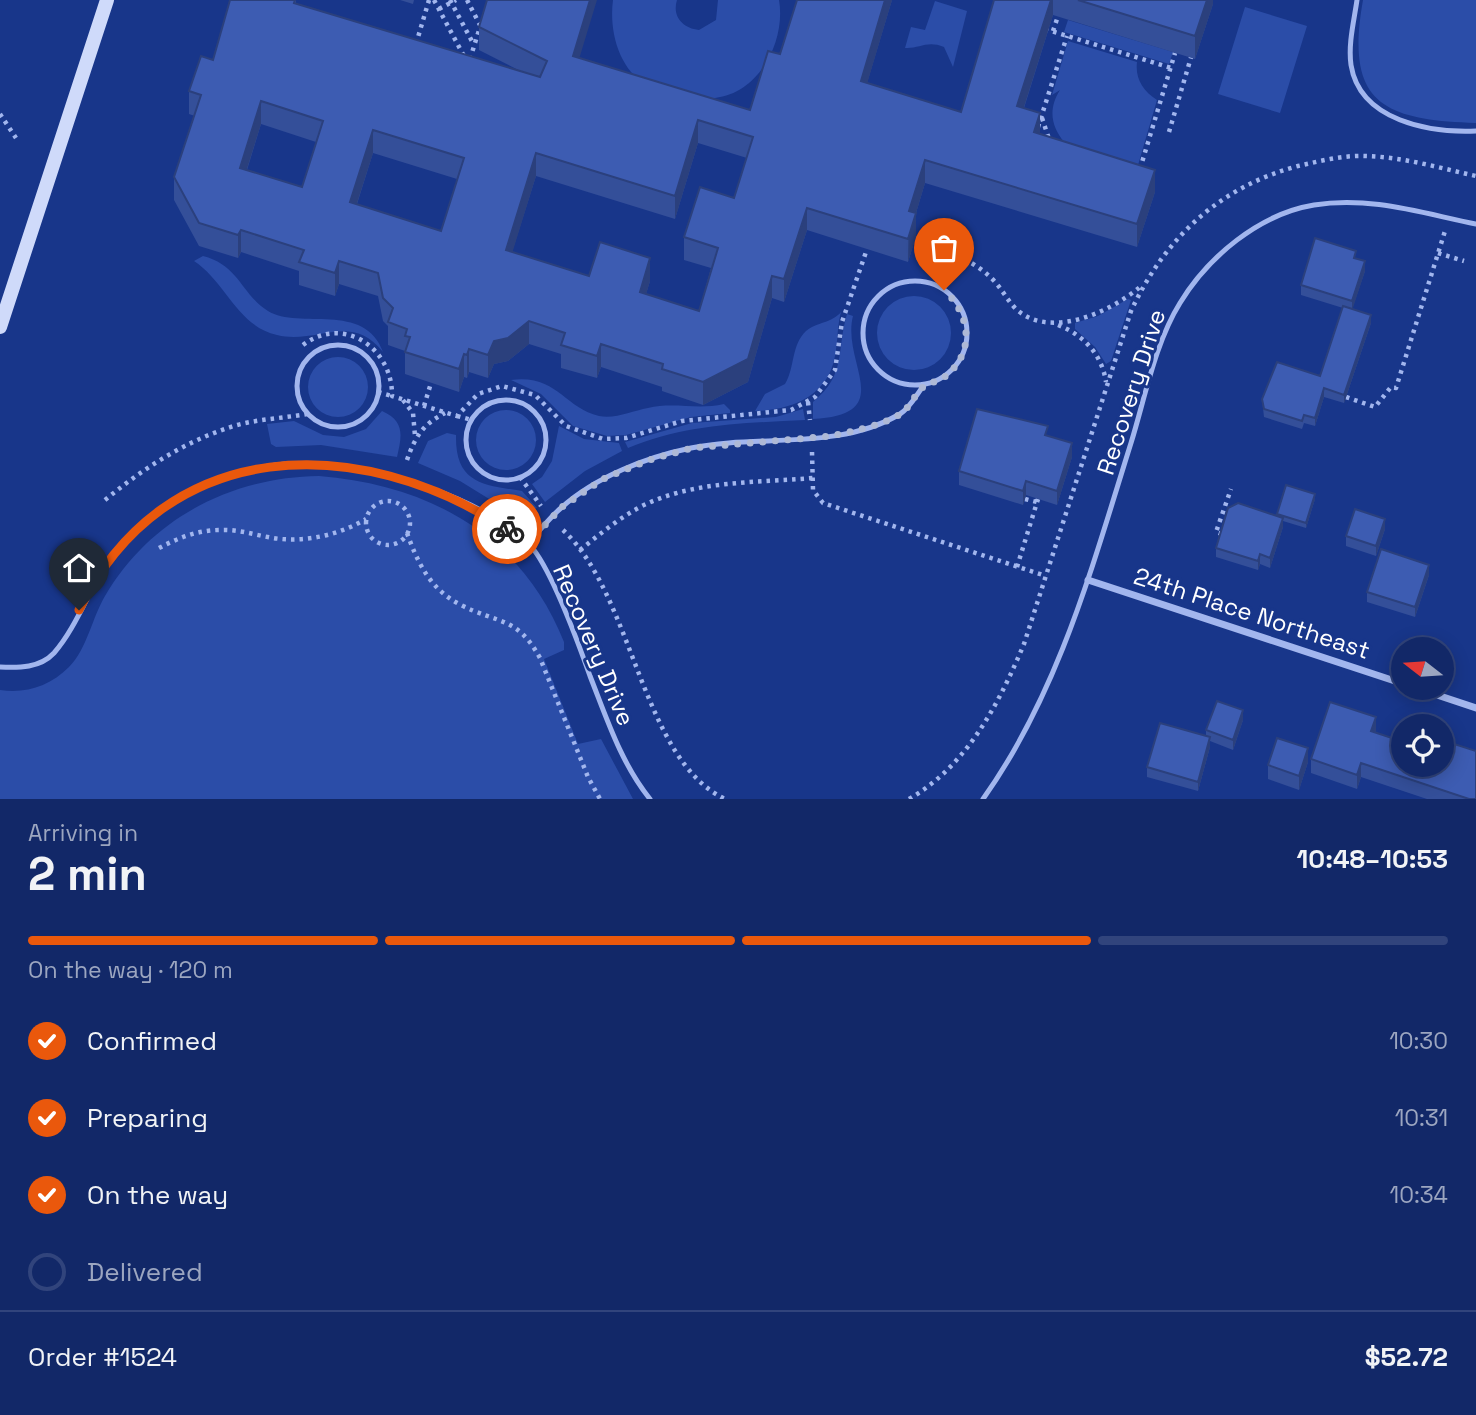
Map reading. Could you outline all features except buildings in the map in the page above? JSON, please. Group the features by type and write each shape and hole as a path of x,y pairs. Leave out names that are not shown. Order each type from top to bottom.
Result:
{"main road":[{"path":"0,327 107,0"}],"street":[{"name":"24th Place Northeast","path":"1088,580 1391,680"},
{"path":"1452,700 1476,708"}],"lane":[{"path":"1357,0 1350,51 1351,68 1367,98 1390,116 1406,123 1476,131"},
{"name":"Recovery Drive","path":"983,799 1004,769 1050,684 1088,580 1165,335 1178,306 1210,264 1257,227 1311,206 1369,202 1476,224"},
{"path":"528,543 562,507 603,479 649,460 692,448 803,440 850,432 902,413 925,386 941,379 954,368 964,352 967,335 965,318 957,302 944,290 928,282 911,281 893,285 879,294 869,307 863,324 867,357 877,371 891,381 907,386 925,386"},
{"path":"340,345 364,355 377,377 378,392 367,415 342,427 328,426 307,414 299,399 299,371 316,352 340,345"},
{"path":"496,401 522,402 533,410 546,433 546,446 534,469 520,478 497,479 475,466 466,441 472,420 483,406 496,401"},
{"name":"Recovery Drive","path":"0,667 22,668 40,663 54,653 110,560 131,534 159,513 211,484 269,466 310,463 356,466 453,497 528,543 574,632 630,772 650,799"}],"path":[{"path":"413,52 429,0"},
{"path":"434,0 468,64 483,16"},
{"path":"467,0 480,25"},
{"path":"439,9 453,1 474,45"},
{"path":"1053,32 1058,16"},
{"path":"1036,26 1171,68"},
{"path":"1025,124 1038,128 1066,36"},
{"path":"1169,132 1195,47"},
{"path":"1138,176 1175,53"},
{"path":"0,114 16,138"},
{"path":"1042,117 1052,145"},
{"path":"1346,397 1375,407 1391,387 1396,388 1445,230"},
{"path":"457,415 478,394 502,386 513,386 547,404 557,418 579,432 603,439 621,439 682,421 782,412 808,402 820,392 835,370 842,322 867,249"},
{"path":"941,250 963,258 981,270 1024,314 1077,334 1090,346 1101,365 1106,387"},
{"path":"1438,253 1464,261"},
{"path":"1051,323 1094,313 1143,285"},
{"path":"303,345 329,334 361,338 376,349 388,368 392,396"},
{"path":"424,406 431,383"},
{"path":"378,392 472,420"},
{"path":"403,399 413,413 415,437"},
{"path":"808,402 810,420"},
{"path":"407,460 415,437 445,412"},
{"path":"105,500 147,468 199,439 239,425 307,414"},
{"path":"621,439 625,450"},
{"path":"812,450 816,496 823,503 1046,576"},
{"path":"520,478 542,507"},
{"path":"580,550 631,513 681,492 715,485 813,478"},
{"path":"1222,534 1216,532 1231,489"},
{"path":"1017,567 1038,501 1025,499"},
{"path":"159,548 193,533 219,530 277,539 309,539 337,532 366,519 373,507 393,502 406,511 409,517 407,533 419,563 438,589 460,605 504,621 529,641 600,799"},
{"path":"366,519 368,534 379,543 393,545 407,533"},
{"path":"563,530 580,550 602,586 676,753 703,786 725,799"}],"shaded area":[{"path":"613,0 677,0 677,16 683,24 699,30 716,20 718,0 779,0 778,31 774,47 757,75 731,94 708,98 660,89 637,78 622,59 614,36"},
{"path":"1363,0 1476,0 1476,123 1416,117 1394,110 1377,99 1366,83 1360,62 1359,34"},
{"path":"935,1 967,11 953,67 944,47 933,44 905,48 911,27 925,30"},
{"path":"1245,7 1307,26 1280,113 1218,94"},
{"path":"1068,20 1173,52 1169,64 1064,32"},
{"path":"1068,41 1137,62 1137,74 1141,84 1157,100 1136,172 1064,142 1056,130 1053,111 1060,90 1052,95"},
{"path":"203,256 225,266 268,311 281,316 347,322 362,327 374,336 383,352 359,333 346,331 292,337 263,330 242,313 215,280 194,261"},
{"path":"914,296 935,302 945,312 951,333 945,354 935,364 914,370 893,364 883,354 877,333 883,312 893,302"},
{"path":"1128,299 1131,300 1111,361 1106,364 1095,347 1075,329 1075,323 1098,316"},
{"path":"841,312 835,356 825,381 816,391 795,404 755,411 765,394 785,384 795,350 806,331"},
{"path":"847,314 853,316 851,334 861,383 860,397 854,407 839,415 813,419 813,402 824,392 836,372"},
{"path":"332,357 344,357 363,370 368,387 366,399 355,412 344,417 332,417 313,404 308,393 308,381 321,362"},
{"path":"527,379 539,382 587,412 605,417 657,406 724,404 730,413 691,417 626,435 607,436 573,426 541,394 511,380"},
{"path":"803,409 805,420 693,429 628,448 625,442 692,423 776,417"},
{"path":"506,410 523,415 531,423 536,440 531,457 523,465 506,470 489,465 481,457 476,440 481,423 489,415"},
{"path":"382,411 395,419 400,430 397,457 321,445 276,447 271,444 267,424 294,421 323,435 344,437 366,429"},
{"path":"559,426 584,439 619,443 622,451 585,471 545,502 532,484 542,477 552,461"},
{"path":"447,433 456,435 457,451 466,473 484,484 522,491 537,508 522,512 507,510 460,481 418,463 428,441"},
{"path":"319,476 360,481 434,504 467,522 497,545 523,572 546,605 564,642 564,650 544,659 578,744 601,739 633,799 0,799 0,690 19,691 37,687 62,674 75,660 100,605 124,569 145,545 169,524 224,494 255,484 286,478"}],"way so far":[{"path":"507,529 528,543 562,507 603,479 649,460 692,448 831,436 902,413 925,386 941,379 954,368 964,352 967,335 965,318 957,302 944,290"}],"route":[{"path":"79,610 86,595 131,534 191,493 232,475 269,466 310,463 356,466 453,497 507,529"}]}
